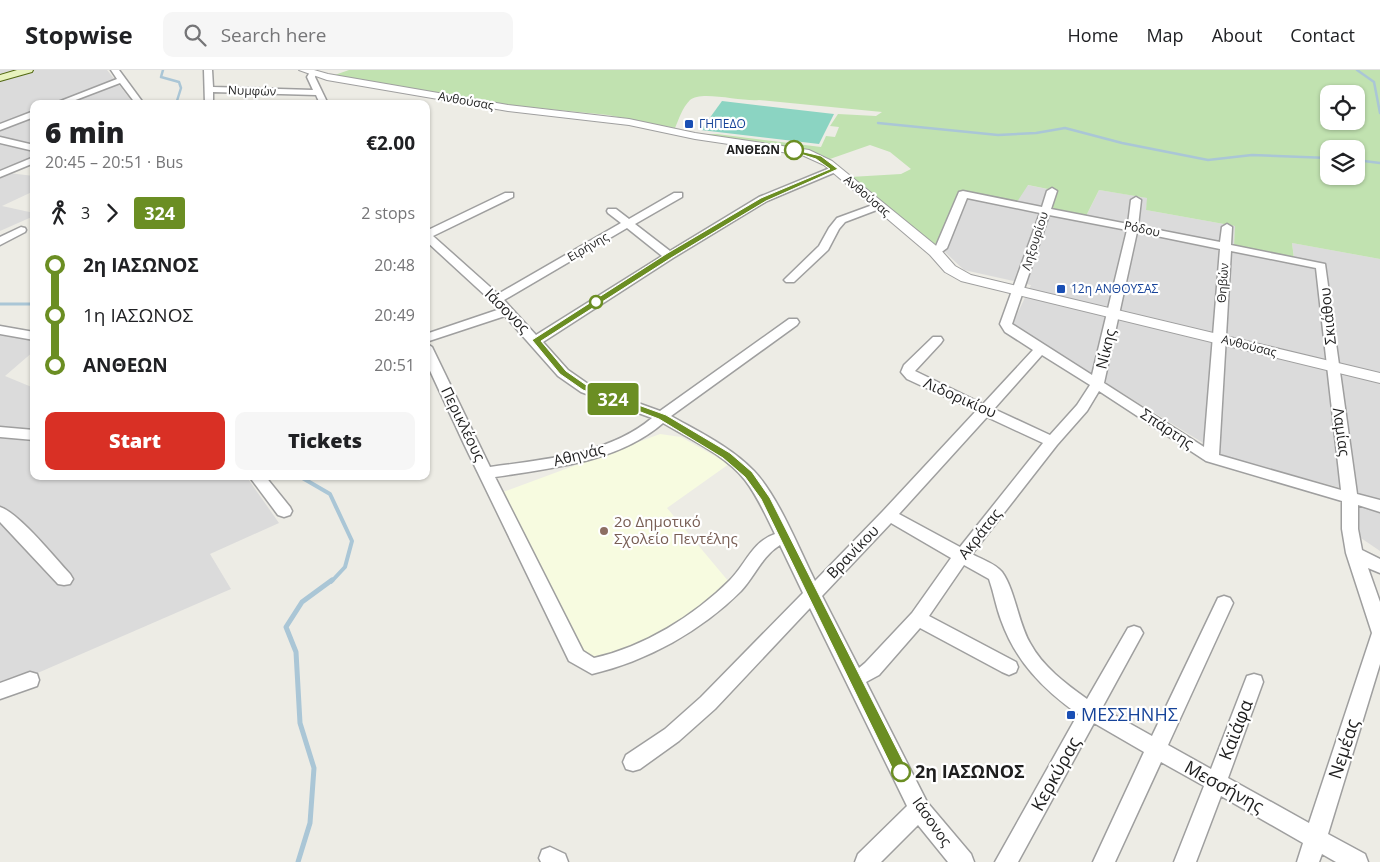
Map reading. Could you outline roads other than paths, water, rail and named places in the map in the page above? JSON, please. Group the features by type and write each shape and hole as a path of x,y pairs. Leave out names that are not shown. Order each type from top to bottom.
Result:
{"main road":[{"path":"0,78 27,70"}],"street":[{"path":"115,70 120,80 138,100"},
{"path":"208,70 209,100"},
{"path":"309,72 322,100"},
{"name":"Ανθούσας","path":"309,72 508,108 629,122 695,136 794,150 818,158 835,169 934,252 950,270 977,282 1380,378"},
{"path":"68,100 120,80"},
{"name":"Νυμφών","path":"209,89 296,92 318,89"},
{"path":"0,127 30,116"},
{"path":"0,140 30,147"},
{"path":"0,174 30,162"},
{"path":"536,340 669,256 771,195 835,169"},
{"name":"Ληξουρίου","path":"1019,291 1052,191"},
{"name":"Ρόδου","path":"934,252 941,248 963,194 1321,266"},
{"path":"430,233 510,195"},
{"name":"Ειρήνης","path":"497,299 678,195"},
{"name":"Νίκης","path":"1098,384 1133,227 1136,200"},
{"path":"790,280 824,248 834,228 841,220 878,206"},
{"path":"612,211 627,225 669,256"},
{"name":"Θηβών","path":"1211,458 1227,228"},
{"path":"0,242 21,230"},
{"name":"Ιάσονος","path":"430,239 497,299 536,340 563,373 586,388 662,417 726,456 749,475 765,498 785,537 919,809 947,845 964,862"},
{"name":"Σκιάθου","path":"1321,266 1326,290 1332,366"},
{"name":"Σπάρτης","path":"1019,291 1006,324 1015,335 1098,384 1211,458 1380,506"},
{"path":"430,337 507,311"},
{"name":"Αθηνάς","path":"487,473 525,468 591,454 628,441 648,430 674,407 793,322"},
{"path":"0,330 30,335"},
{"name":"Λιδορικίου","path":"937,340 909,368 908,372 912,376 1052,442"},
{"name":"Βρανίκου","path":"633,762 672,735 708,703 889,515 1040,350"},
{"name":"Περικλέους","path":"430,355 576,656 592,666 608,664 670,635 713,605 736,585 767,543 785,537"},
{"name":"Λαμίας","path":"1332,366 1350,498"},
{"name":"Ακράτας","path":"856,679 872,669 918,618 962,556 1052,442 1082,408 1098,384"},
{"path":"0,432 30,435"},
{"path":"259,480 284,511"},
{"path":"1350,498 1350,529 1354,554 1380,631"},
{"path":"0,513 64,579"},
{"name":"Μεσσήνης","path":"889,515 995,575 1000,584 1010,619 1034,666 1051,683 1091,712 1357,862"},
{"path":"1354,554 1380,567"},
{"path":"1104,862 1224,603"},
{"path":"918,618 1008,667"},
{"name":"Κερκύρας","path":"1006,862 1134,633"},
{"name":"Νεμέας","path":"1308,862 1380,635"},
{"path":"0,691 30,680"},
{"name":"Καϊάφα","path":"1185,862 1254,682"},
{"path":"866,862 919,809"}],"waterway":[{"path":"163,70 161,77 179,82 181,88 177,100"},
{"path":"1357,70 1374,82 1380,113"},
{"path":"878,123 998,135 1036,133 1065,128 1122,143 1208,160 1252,155 1320,158"},
{"path":"1365,161 1380,163"},
{"path":"0,304 30,304"},
{"path":"306,480 330,494 352,541 345,567 331,582"},
{"path":"298,862 310,823 314,768 300,723 296,652 286,627 302,602 332,580"}],"place":[{"name":"ΓΗΠΕΔΟ","path":"689,124"},
{"name":"ΑΝΘΕΩΝ","path":"794,150"},
{"name":"12η ΑΝΘΟΥΣΑΣ","path":"1061,289"},
{"name":"2ο Δημοτικό Σχολείο Πεντέλης","path":"604,531"},
{"name":"ΜΕΣΣΗΝΗΣ","path":"1071,715"},
{"name":"2η ΙΑΣΩΝΟΣ","path":"901,772"}]}
